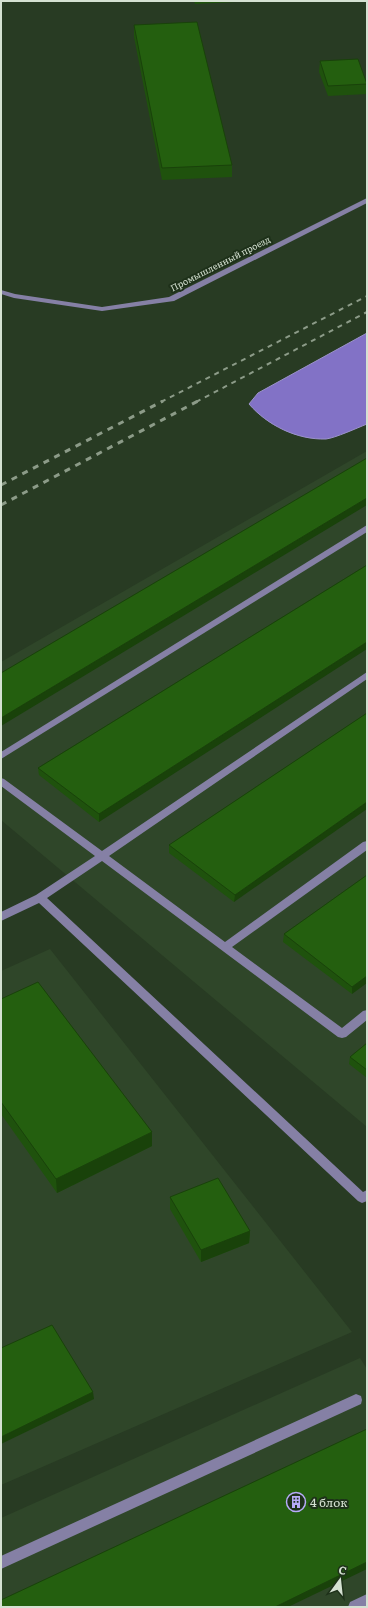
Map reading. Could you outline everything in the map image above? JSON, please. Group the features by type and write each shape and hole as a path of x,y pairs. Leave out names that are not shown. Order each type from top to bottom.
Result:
{"street":[{"name":"Промышленный проезд","path":"1,292 14,296 102,309 171,299 367,200"},
{"path":"1,756 367,528"},
{"path":"1,917 40,898 367,675"},
{"path":"1,782 342,1034 367,1014"},
{"path":"224,947 367,845"},
{"path":"40,898 362,1198 367,1195"},
{"path":"1,1564 356,1400"},
{"path":"355,1607 367,1601"}],"shaded area":[{"path":"367,333 367,424 330,438 315,439 283,430 256,412 249,404 258,393"},
{"path":"367,451 367,1127 1,820 1,662"},
{"path":"50,949 352,1332 1,1485 1,971"},
{"path":"360,1358 367,1369 367,1607 1,1607 1,1518"}],"building":[{"path":"197,22 232,165 162,168 134,25"},
{"path":"358,59 367,84 328,86 320,61"},
{"path":"367,458 367,498 1,718 1,673"},
{"path":"367,565 367,642 99,814 38,768"},
{"path":"367,713 367,802 235,895 169,845"},
{"path":"367,875 367,976 352,987 284,934"},
{"path":"38,982 152,1132 56,1179 1,1102 1,999"},
{"path":"367,1043 367,1070 350,1057"},
{"path":"218,1178 250,1231 201,1250 170,1197"},
{"path":"52,1325 93,1392 1,1437 1,1348"},
{"name":"4 блок","path":"367,1429 367,1562 275,1607 1,1607 1,1600"}],"railway":[{"path":"161,402 367,296"},
{"path":"196,402 367,312"},
{"path":"1,485 163,401"},
{"path":"1,505 198,401"}],"place":[{"name":"4 блок","path":"296,1502"}]}
